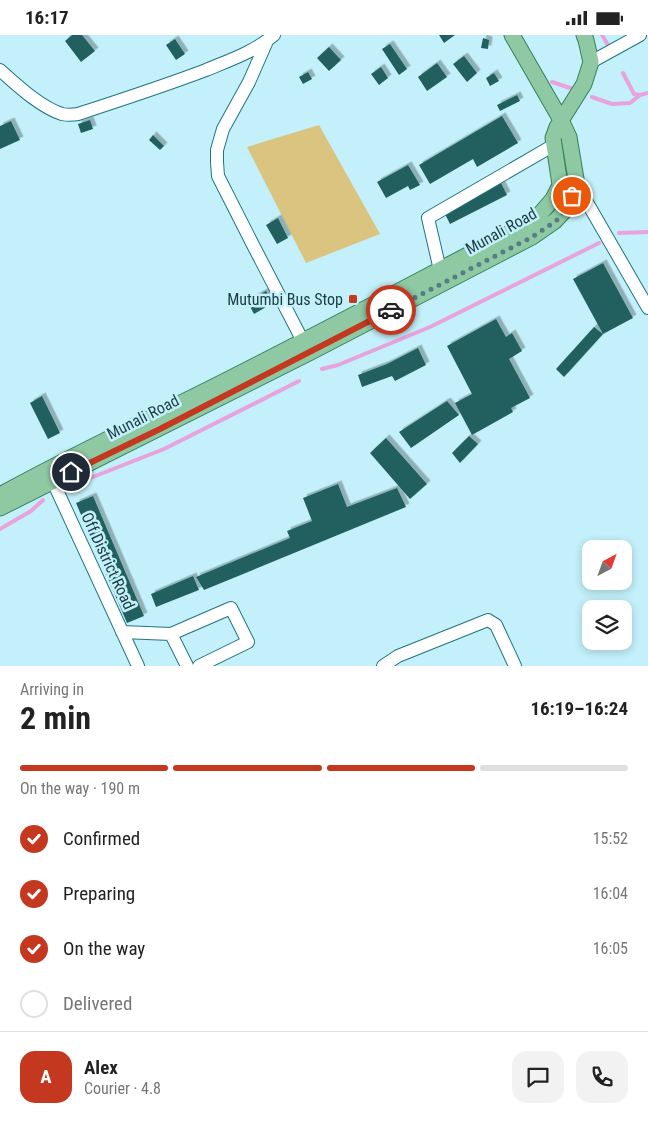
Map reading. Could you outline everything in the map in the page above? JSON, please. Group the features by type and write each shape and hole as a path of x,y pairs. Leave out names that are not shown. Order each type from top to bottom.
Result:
{"main road":[{"path":"512,35 561,120 584,84 591,62 584,35"},
{"name":"Munali Road","path":"306,347 440,269 527,224 540,214 560,185 553,137 561,120"},
{"name":"Munali Road","path":"0,508 50,475 138,425 306,347 532,237 556,221 568,207 576,185 569,137 561,120"},
{"name":"Munali Road","path":"0,495 50,475"}],"street":[{"path":"591,62 640,35"},
{"path":"0,70 29,95 45,105 61,114 78,114 173,82 246,54 270,38"},
{"path":"270,38 223,129 217,150 218,175 306,347"},
{"path":"440,269 428,218 554,145"},
{"path":"576,185 648,308"},
{"name":"Off District Road","path":"50,475 138,666"},
{"path":"122,631 171,634 231,608 248,642 199,666"},
{"path":"383,666 398,656 488,620 496,625 514,666"},
{"path":"171,634 187,666"}],"shaded area":[{"path":"319,125 380,234 306,263 247,147"}],"building":[{"path":"72,35 82,35 95,51 81,62 65,41"},
{"path":"439,35 455,35 444,43"},
{"path":"483,38 489,40 488,49 481,48"},
{"path":"175,39 185,54 176,60 166,45"},
{"path":"390,44 407,69 399,75 382,49"},
{"path":"329,47 341,60 329,71 317,58"},
{"path":"464,56 477,73 467,82 453,64"},
{"path":"437,63 447,77 427,91 418,77"},
{"path":"381,67 388,78 379,85 371,74"},
{"path":"308,72 312,79 303,84 299,77"},
{"path":"494,73 499,81 490,86 486,78"},
{"path":"517,95 520,101 500,111 497,105"},
{"path":"502,116 518,143 477,167 473,159 430,184 419,165"},
{"path":"90,120 93,129 81,133 78,124"},
{"path":"11,121 20,140 0,149 0,126"},
{"path":"153,135 164,146 160,150 149,140"},
{"path":"408,165 420,185 410,190 408,186 386,198 377,182"},
{"path":"499,179 507,195 450,224 442,208"},
{"path":"278,218 288,238 277,244 266,225"},
{"path":"603,263 633,318 603,334 573,279"},
{"path":"266,291 273,303 254,314 247,301"},
{"path":"496,319 506,337 512,333 522,351 509,359 530,398 511,408 513,412 472,435 455,403 472,394 447,346"},
{"path":"594,327 603,334 564,377 556,369"},
{"path":"418,348 426,365 395,381 392,376 362,387 358,375 387,364"},
{"path":"42,396 60,433 48,439 30,403"},
{"path":"447,401 459,415 411,448 399,432"},
{"path":"469,436 478,444 460,463 452,453"},
{"path":"386,438 427,484 410,499 370,453"},
{"path":"338,484 347,507 397,488 406,507 204,590 196,577 290,538 287,531 312,521 303,498"},
{"path":"93,496 144,616 127,623 76,503"},
{"path":"193,576 199,590 156,607 151,594"}],"waterway":[{"path":"602,35 608,45"},
{"path":"623,73 634,94 640,95"},
{"path":"552,82 573,89"},
{"path":"592,97 612,104 630,103 640,95 648,93"},
{"path":"619,233 648,232"},
{"path":"322,369 338,365 430,327 599,243"},
{"path":"70,486 164,449 299,381"},
{"path":"0,529 31,511 43,500"}],"way so far":[{"path":"391,310 532,237 556,221 568,207 572,196"}],"place":[{"name":"Mutumbi Bus Stop","path":"353,299"}],"route":[{"path":"71,472 160,429 391,310"}]}
